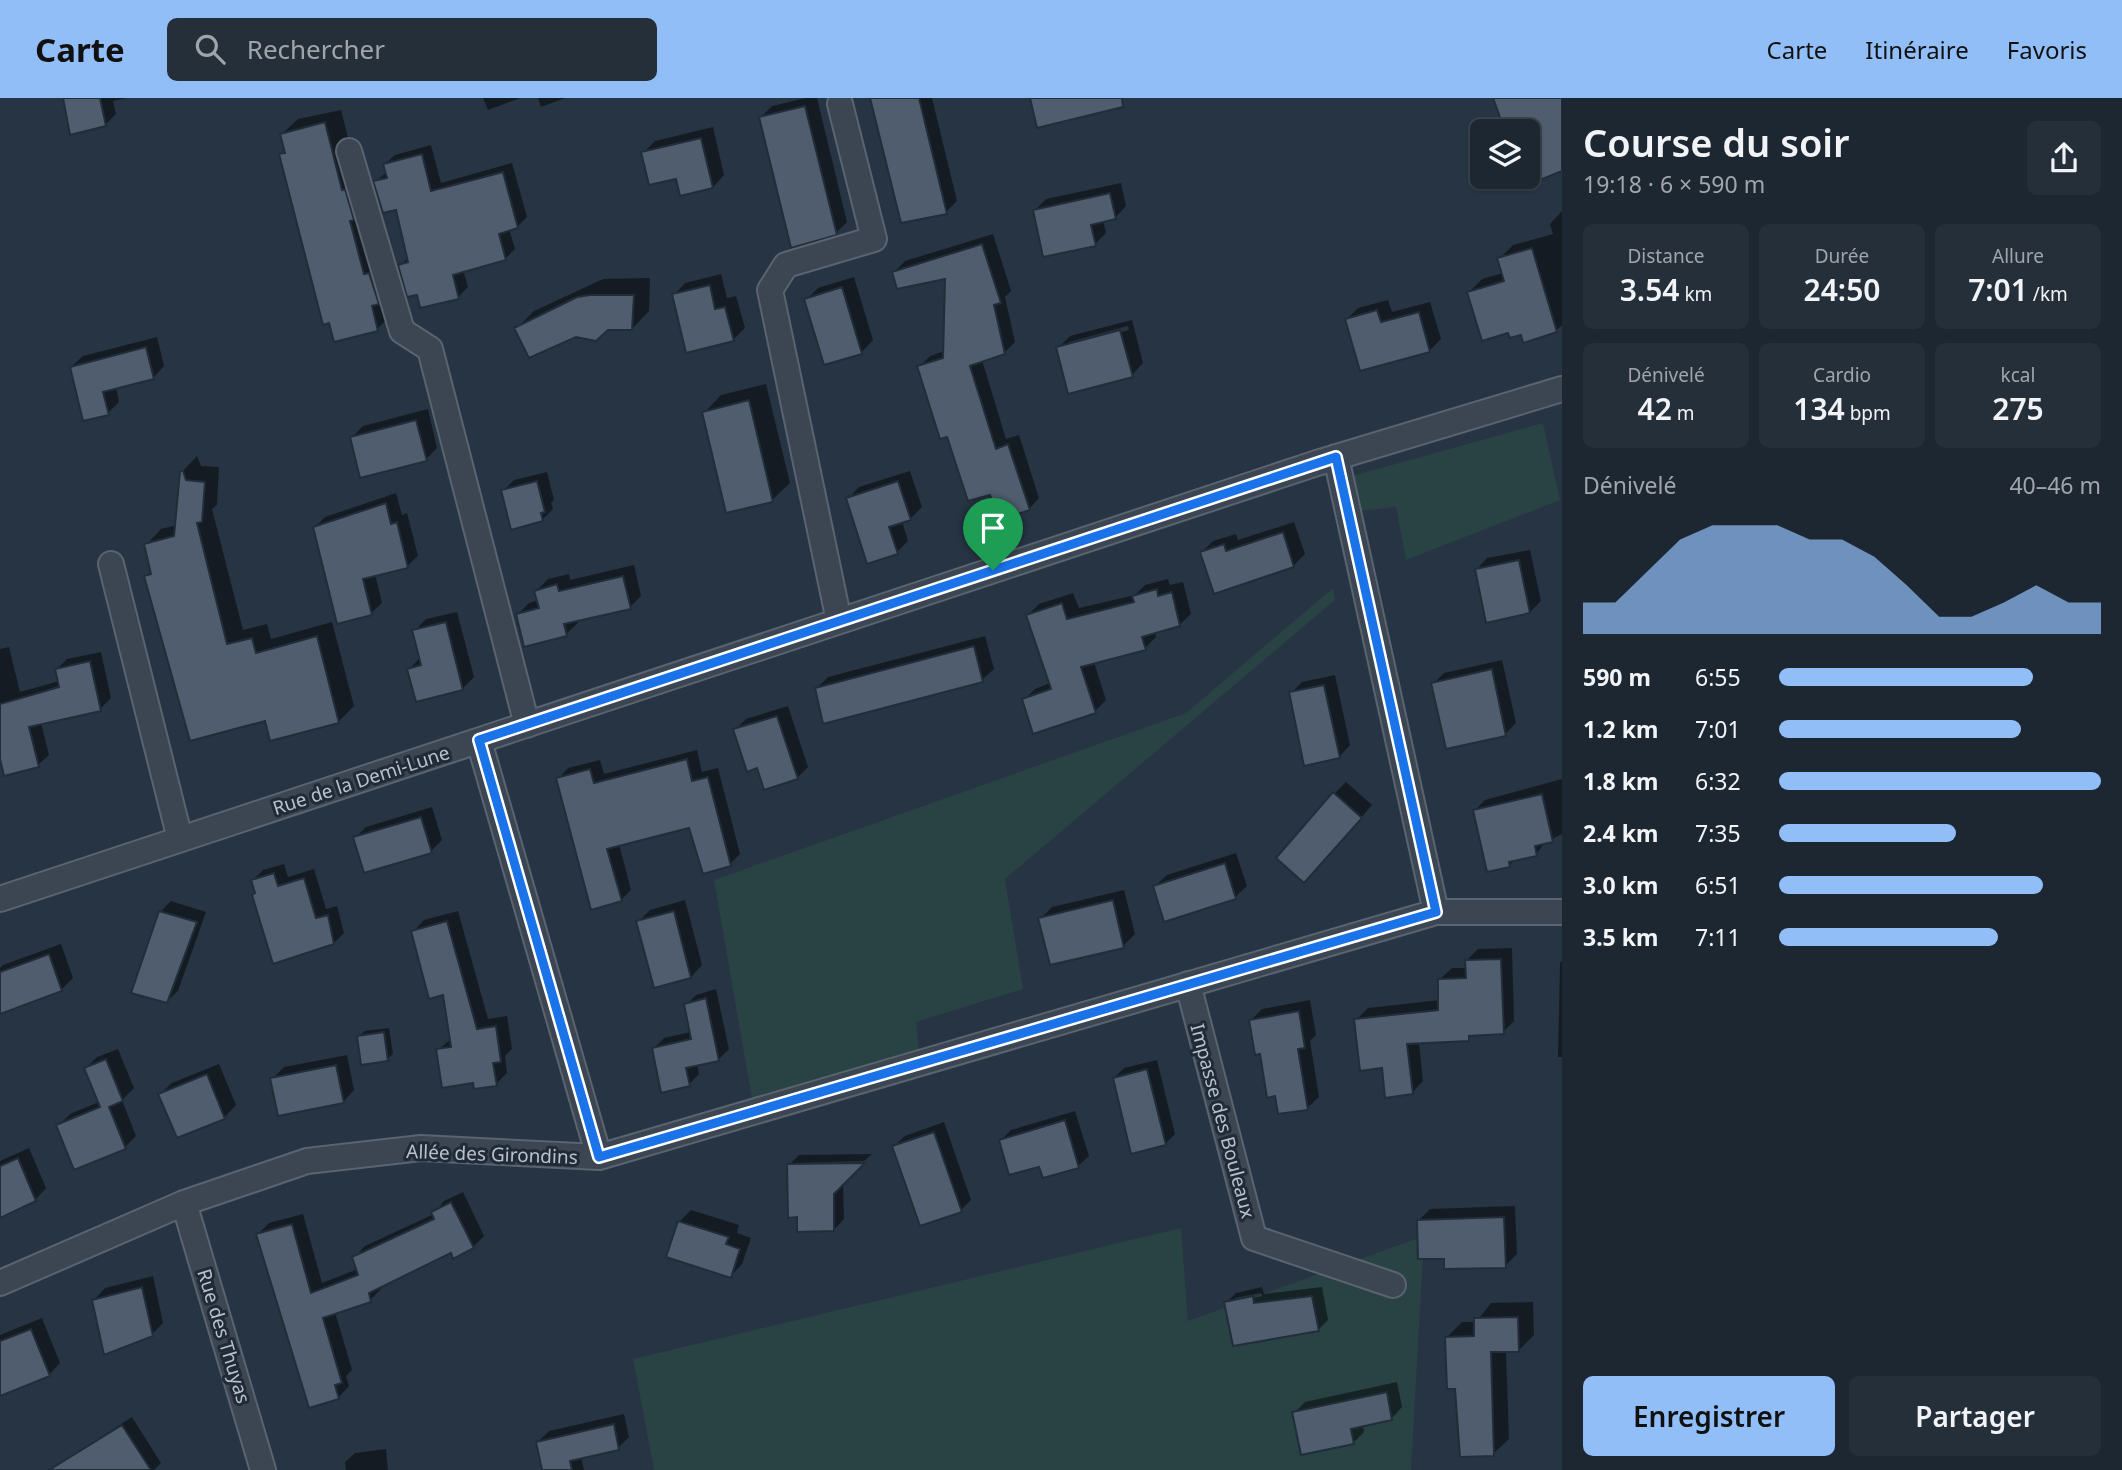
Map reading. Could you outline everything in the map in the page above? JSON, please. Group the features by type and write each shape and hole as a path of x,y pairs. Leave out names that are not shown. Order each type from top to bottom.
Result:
{"street":[{"path":"839,621 770,290 786,265 874,239 840,104"},
{"path":"348,150 402,331 430,349 527,725"},
{"name":"Rue de la Demi-Lune","path":"0,899 1336,457 1562,389"},
{"path":"1336,457 1436,912"},
{"path":"111,564 180,839"},
{"path":"479,740 599,1157"},
{"name":"Allée des Girondins","path":"0,1283 184,1203 307,1161 421,1148 599,1157 1436,912 1562,912"},
{"name":"Impasse des Bouleaux","path":"1188,984 1254,1238 1393,1284"},
{"name":"Rue des Thuyas","path":"184,1203 264,1470"}],"green space":[{"path":"1543,423 1560,500 1406,560 1396,507 1360,511 1352,476"},
{"path":"1333,588 1335,600 1005,879 1023,989 916,1022 919,1051 752,1099 714,880 1186,713"},
{"path":"1181,1228 1188,1321 1424,1236 1411,1470 654,1470 633,1359"}],"building":[{"path":"63,98 100,98 106,126 70,135"},
{"path":"870,98 919,98 947,214 901,223"},
{"path":"1030,98 1122,98 1123,107 1037,128"},
{"path":"1493,98 1562,98 1562,171 1540,180 1540,119 1501,119"},
{"path":"805,106 837,235 791,248 759,117"},
{"path":"325,122 342,190 345,189 354,220 350,221 364,274 369,273 379,304 372,306 378,331 334,342 329,323 323,325 279,154 285,153 280,134"},
{"path":"701,138 713,188 680,196 676,179 649,185 641,152"},
{"path":"422,154 431,191 503,172 518,228 499,234 506,260 453,275 459,299 420,308 417,295 407,297 398,265 408,262 396,210 383,213 373,181 387,178 383,164"},
{"path":"1110,193 1116,219 1091,225 1096,246 1043,257 1033,210"},
{"path":"982,244 1001,303 994,305 1005,354 970,366 996,449 1008,444 1030,510 999,520 990,495 968,501 947,437 940,439 917,366 943,358 945,279 897,289 892,272"},
{"path":"1532,248 1557,332 1523,343 1521,335 1510,338 1508,333 1482,341 1467,292 1504,281 1497,258"},
{"path":"710,285 715,309 725,307 734,341 686,353 672,294"},
{"path":"842,287 862,354 824,365 804,299"},
{"path":"634,295 632,330 608,330 596,341 576,337 529,358 514,328 577,297"},
{"path":"1377,310 1381,322 1419,312 1430,352 1360,371 1345,319"},
{"path":"1120,330 1133,377 1068,394 1056,347"},
{"path":"146,347 154,379 103,392 109,415 83,421 70,367"},
{"path":"749,400 773,502 726,513 702,412"},
{"path":"416,420 427,461 360,478 350,437"},
{"path":"180,471 183,471 186,480 205,482 202,522 197,523 227,644 252,638 256,653 317,636 339,723 270,741 265,721 190,741 144,576 151,574 144,544 174,536"},
{"path":"537,481 545,512 541,513 543,521 511,530 501,490"},
{"path":"898,481 911,520 889,527 898,554 867,564 846,498"},
{"path":"386,503 391,524 397,522 408,568 363,579 372,615 337,624 313,527"},
{"path":"1283,532 1294,567 1214,594 1200,552 1224,544 1226,551"},
{"path":"1519,560 1530,613 1486,623 1475,569"},
{"path":"623,576 631,609 564,624 567,636 524,647 516,614 539,608 534,591 557,584 559,591"},
{"path":"1157,589 1158,596 1172,592 1180,626 1142,637 1146,650 1081,667 1096,713 1033,734 1022,699 1051,689 1026,615 1062,603 1067,619 1134,602 1132,596"},
{"path":"446,622 463,690 416,702 407,669 421,665 412,630"},
{"path":"974,646 983,682 823,724 815,688"},
{"path":"90,661 101,711 29,727 39,767 4,776 0,759 0,704 59,687 55,669"},
{"path":"1492,669 1506,736 1446,749 1431,683"},
{"path":"1324,685 1340,758 1304,766 1289,692"},
{"path":"777,716 798,779 764,790 757,768 747,772 733,729"},
{"path":"687,759 692,781 708,777 731,866 703,874 689,828 607,849 622,901 591,910 556,778 590,769 594,783"},
{"path":"1333,792 1362,818 1304,883 1276,858"},
{"path":"1542,794 1553,842 1535,846 1537,856 1509,862 1510,867 1487,872 1473,810"},
{"path":"421,817 432,853 364,873 353,837"},
{"path":"1225,863 1236,899 1164,922 1153,886"},
{"path":"274,873 278,886 304,878 316,918 328,915 334,944 273,964 252,895 255,893 251,880"},
{"path":"1113,900 1124,948 1050,965 1038,918"},
{"path":"159,911 197,922 167,1003 131,993"},
{"path":"674,911 691,978 654,988 636,921"},
{"path":"447,921 477,1029 496,1026 501,1062 493,1063 497,1086 474,1089 473,1083 442,1088 436,1049 451,1047 443,995 429,999 411,931"},
{"path":"49,954 62,991 0,1014 0,972"},
{"path":"1501,959 1504,1034 1469,1036 1469,1041 1407,1044 1413,1094 1385,1098 1382,1068 1360,1071 1354,1019 1438,1010 1438,979 1466,978 1465,960"},
{"path":"706,998 719,1061 686,1068 690,1086 661,1093 652,1048 691,1039 684,1004"},
{"path":"1299,1011 1305,1048 1298,1049 1308,1110 1278,1114 1275,1096 1267,1098 1260,1054 1255,1055 1249,1020"},
{"path":"384,1032 388,1061 361,1065 357,1036"},
{"path":"106,1059 123,1101 109,1107 126,1149 74,1170 56,1125 100,1107 84,1068"},
{"path":"336,1065 344,1103 278,1116 270,1078"},
{"path":"1147,1069 1166,1145 1131,1154 1113,1078"},
{"path":"207,1074 225,1119 177,1138 158,1094"},
{"path":"1065,1120 1079,1168 1043,1178 1039,1167 1009,1175 999,1140"},
{"path":"934,1132 962,1212 920,1226 892,1146"},
{"path":"18,1158 36,1201 0,1218 0,1166"},
{"path":"865,1163 834,1194 834,1231 797,1232 797,1217 788,1218 787,1164"},
{"path":"451,1202 474,1248 453,1259 451,1253 369,1293 371,1302 323,1318 342,1383 335,1385 339,1399 309,1408 256,1234 292,1224 311,1293 358,1275 352,1257 434,1219 431,1212"},
{"path":"1504,1217 1506,1268 1444,1269 1444,1259 1418,1259 1417,1220"},
{"path":"678,1221 729,1237 726,1244 740,1249 731,1278 666,1257"},
{"path":"142,1287 153,1336 104,1355 92,1300"},
{"path":"1253,1296 1254,1303 1312,1296 1319,1331 1233,1346 1224,1302"},
{"path":"1518,1317 1519,1352 1491,1352 1494,1456 1460,1457 1455,1389 1447,1389 1445,1337 1474,1336 1474,1318"},
{"path":"31,1329 50,1376 0,1396 0,1341"},
{"path":"1387,1392 1392,1420 1351,1429 1354,1444 1301,1455 1292,1412"},
{"path":"614,1424 619,1450 570,1461 572,1470 542,1470 536,1442"},
{"path":"122,1425 151,1470 49,1470"}],"route":[{"path":"1336,457 1436,912 599,1157 479,740 993,570 1336,457"}]}
